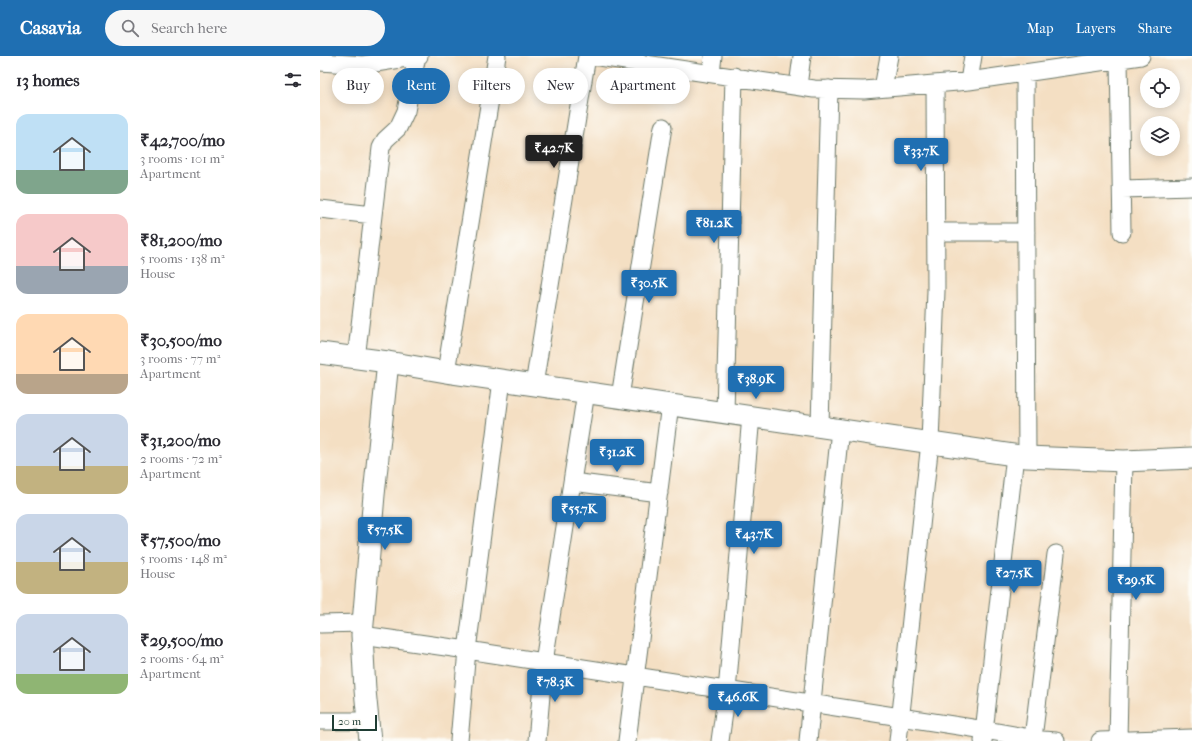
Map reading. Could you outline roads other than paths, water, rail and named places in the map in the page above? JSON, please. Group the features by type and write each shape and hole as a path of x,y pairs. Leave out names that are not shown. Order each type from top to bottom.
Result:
{"street":[{"path":"446,372 498,56"},
{"path":"534,385 587,56"},
{"path":"592,56 624,58 798,86 864,90 969,81 1098,60 1119,60 1141,56"},
{"path":"711,73 713,56"},
{"path":"798,86 802,56"},
{"path":"883,88 889,56"},
{"path":"969,81 973,56"},
{"path":"320,62 338,60 363,65 411,57 406,111 398,128 385,140 381,148 356,359"},
{"path":"1119,60 1122,232"},
{"path":"984,735 1021,456 1027,317 1025,73"},
{"path":"725,412 734,76"},
{"path":"898,741 930,442 936,291 935,84"},
{"path":"808,741 812,704 830,428 825,260 829,89"},
{"path":"620,397 663,127"},
{"path":"1122,189 1192,187"},
{"path":"320,209 373,214"},
{"path":"936,232 1026,232"},
{"path":"320,354 388,362 446,372 1021,456 1124,461 1192,458"},
{"path":"320,721 369,731 364,690 362,629 388,362"},
{"path":"459,741 467,650 502,380"},
{"path":"537,741 544,662 586,392"},
{"path":"627,741 670,404"},
{"path":"720,741 727,691 751,416"},
{"path":"1118,740 1124,461"},
{"path":"572,482 659,493"},
{"path":"1033,738 1056,554"},
{"path":"320,624 362,629 467,650 900,717 984,735 1056,741"},
{"path":"1100,741 1192,738"}]}
